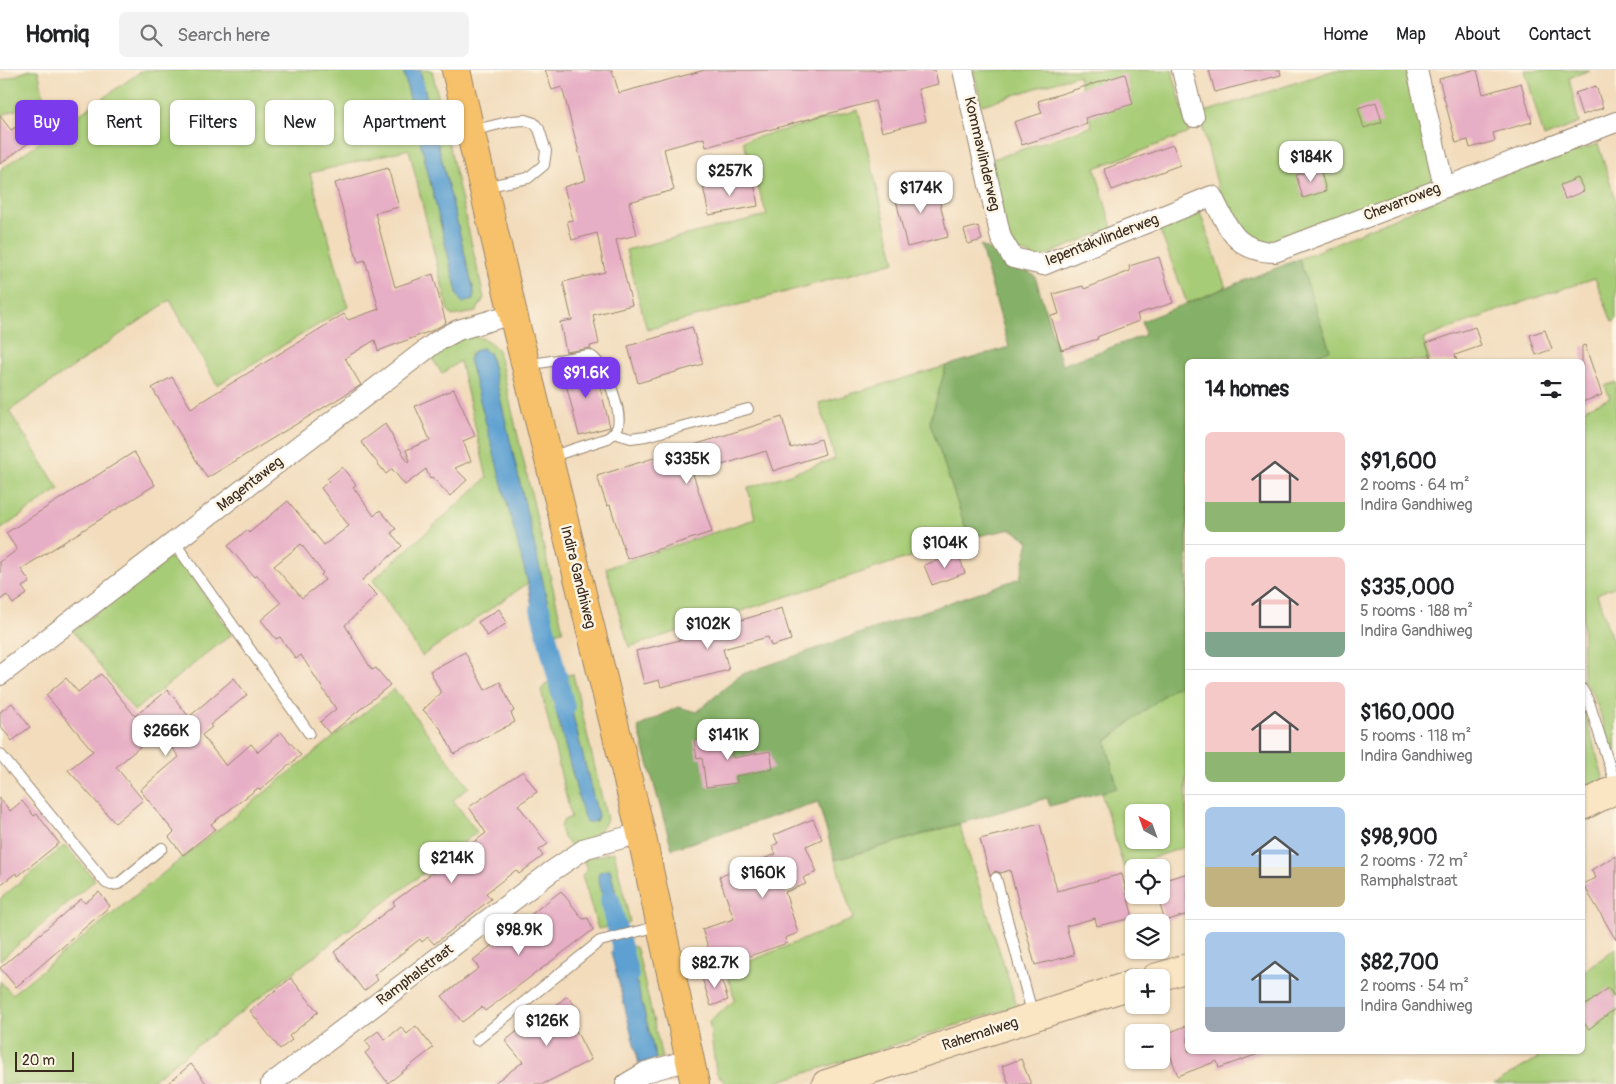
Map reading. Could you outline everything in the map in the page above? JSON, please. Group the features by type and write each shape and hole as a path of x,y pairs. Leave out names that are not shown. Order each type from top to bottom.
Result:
{"main road":[{"name":"Indira Gandhiweg","path":"456,70 512,314 641,833 659,926 692,1072"}],"street":[{"name":"Kommavlinderweg","path":"963,70 1002,238"},
{"path":"1182,70 1194,117"},
{"path":"1417,70 1444,186"},
{"name":"Chevarroweg","path":"1212,196 1233,236 1256,252 1274,252 1616,122"},
{"name":"Iepentakvlinderweg","path":"1002,238 1013,258 1043,265 1212,196"},
{"name":"Magentaweg","path":"0,675 436,342 458,330 512,314"},
{"path":"1585,804 1616,787"},
{"name":"Ramphalstraat","path":"271,1084 552,871 586,848 641,833"},
{"path":"1170,973 1185,969"},
{"name":"Rahemalweg","path":"826,1084 1125,987"},
{"path":"626,1084 646,1072 692,1072"}],"lane":[{"path":"470,131 525,120 534,123 539,129 546,150 544,165 528,178 483,187"},
{"path":"525,365 589,355 595,358 599,361 612,390 618,414 618,426 608,438 548,458"},
{"path":"614,433 631,438 646,436 748,409"},
{"path":"174,542 309,733"},
{"path":"1585,694 1590,702 1616,787"},
{"path":"0,754 106,883 111,885 118,884 162,848"},
{"path":"996,878 1033,1017"},
{"path":"477,1040 600,941 659,926"}],"green space":[{"path":"30,70 38,70 44,99 15,100 15,110 0,116 0,81"},
{"path":"143,70 403,70 410,100 344,100 344,145 421,145 458,296 473,300 474,292 438,145 449,145 484,298 476,312 452,316 448,310 409,149 310,173 348,307 217,385 170,300 9,411 59,489 0,530 0,170 36,145 78,145 78,115 88,108 88,145 160,145 160,100 100,100"},
{"path":"420,70 432,70 439,100 427,100"},
{"path":"973,70 1172,70 1189,133 1095,168 1112,228 1039,258 1016,250 1005,229 990,160 1092,126 1078,75 982,105"},
{"path":"1335,70 1407,70 1434,163 1433,177 1424,188 1272,245 1254,241 1239,231 1219,191 1199,114"},
{"path":"1525,70 1590,70 1569,78 1579,123 1544,137"},
{"path":"858,110 895,262 647,330 626,250 767,215 743,141"},
{"path":"1598,144 1616,201 1616,320 1612,322 1595,278 1505,308 1423,339 1429,359 1307,359 1329,350 1299,259 1461,189"},
{"path":"1200,212 1226,288 1187,303 1159,228"},
{"path":"980,245 1035,276 1062,365 1145,335 1142,321 1299,259 1330,350 1307,359 1185,359 1185,684 1172,689 1106,741 1117,788 1050,806 1047,798 835,860 818,802 672,849 638,727 678,707 697,712 740,675 1020,578 1029,541 1011,529 969,538 930,422 946,366 1009,347"},
{"path":"469,336 485,340 498,350 563,631 553,633 490,354 482,348 470,354 528,583 422,656 373,580 487,478 460,361 442,374 432,358 460,339"},
{"path":"946,366 930,422 969,538 629,647 606,568 755,519 748,488 835,459 819,403"},
{"path":"1616,382 1616,586 1597,594 1616,652 1615,769 1599,709 1589,688 1585,684 1585,409 1610,398 1605,386"},
{"path":"167,558 181,560 232,634 134,711 73,631"},
{"path":"573,674 607,819 601,829 573,847 563,838 560,827 564,820 571,817 541,690 547,683 552,683 550,688 596,821 598,816 564,680 567,675"},
{"path":"1185,684 1185,847 1150,859 1125,859 1124,868 1101,792 1117,787 1106,742 1172,688"},
{"path":"394,689 469,787 453,800 477,832 147,1084 0,1084 0,981 12,994"},
{"path":"1585,714 1604,781 1585,790"},
{"path":"959,824 1017,1006 771,1084 726,1084 716,1072 709,1021 735,1000 726,971 853,919 835,860"},
{"path":"65,845 95,880 0,960 0,899"},
{"path":"614,852 630,922 623,924 610,870 598,877 610,927 598,929 582,875 587,870 584,859"},
{"path":"633,946 637,949 662,1058 656,1059 628,948"},
{"path":"1616,948 1616,1084 1494,1084 1538,1058 1536,1054 1585,1054 1585,971"}],"water":[{"path":"403,70 420,70 427,100 410,100"},
{"path":"421,145 438,145 474,292 473,300 462,303 458,296"},
{"path":"482,348 490,354 548,603 553,633 537,637 528,583 469,359 474,351"},
{"path":"557,647 562,665 560,668 547,671 541,650"},
{"path":"564,680 598,816 596,821 586,823 550,688 552,683"},
{"path":"610,869 623,924 610,927 598,877 599,872"},
{"path":"628,948 656,1059 639,1064 611,952"}],"building":[{"path":"545,70 612,70 619,93 705,70 935,70 938,84 918,89 926,121 882,132 875,101 706,147 704,138 664,149 674,190 629,202 637,235 616,240 632,305 593,315 599,344 590,346 591,348 566,352 560,322 572,320 563,282 605,272 597,233 572,240 567,221 573,220 564,187 586,180 562,87 552,90"},
{"path":"1209,70 1280,70 1281,75 1215,92"},
{"path":"1477,70 1483,94 1521,83 1532,122 1493,133 1495,141 1470,148 1468,140 1456,143 1439,79"},
{"path":"1125,74 1133,104 1085,118 1087,124 1022,145 1014,122 1042,113 1038,101"},
{"path":"1596,86 1603,108 1582,115 1575,93"},
{"path":"1376,102 1382,122 1364,128 1358,108"},
{"path":"0,116 11,130 15,128 15,145 26,145 0,164"},
{"path":"1173,145 1180,165 1112,190 1104,169"},
{"path":"388,168 399,207 375,213 395,287 433,274 446,323 431,331 378,351 375,340 345,358 361,385 207,478 152,388 172,377 191,408 344,314 348,320 379,309 365,260 358,262 335,183"},
{"path":"1320,168 1326,191 1303,198 1296,175"},
{"path":"1578,178 1584,191 1565,199 1560,185"},
{"path":"740,179 742,185 754,183 758,206 709,215 703,186"},
{"path":"935,181 948,237 907,247 894,191"},
{"path":"978,226 982,240 968,244 964,230"},
{"path":"1159,257 1173,303 1137,314 1139,321 1097,337 1098,339 1061,350 1051,316 1059,314 1053,294 1083,286 1084,289 1130,271 1129,266"},
{"path":"692,327 703,364 638,383 628,346"},
{"path":"1475,327 1481,346 1455,355 1456,359 1431,359 1426,343"},
{"path":"1545,330 1552,349 1536,355 1530,335"},
{"path":"1585,345 1602,395 1585,401 1585,359 1582,359 1582,346"},
{"path":"587,362 597,375 610,427 579,435 563,372 570,370 569,365"},
{"path":"454,389 475,436 463,441 471,461 455,468 467,480 450,496 432,477 430,479 426,469 405,485 392,469 386,474 361,442 385,424 408,462 410,461 406,450 430,440 415,406"},
{"path":"782,417 791,448 821,439 825,454 773,471 766,451 693,474 712,532 627,559 610,505 607,506 597,476"},
{"path":"134,452 155,485 21,569 30,582 22,587 27,594 13,604 7,595 0,600 0,562 17,550 6,533"},
{"path":"342,467 356,485 353,487 374,516 380,510 396,529 391,533 402,546 362,580 377,595 345,625 372,670 376,668 390,685 330,734 320,722 336,709 301,655 296,659 280,637 276,639 261,620 281,603 257,575 254,577 228,546 247,530 249,533 288,501 324,545 349,526 321,488 329,481 327,479","holes":["301,544 323,573 321,575 325,580 302,598 274,566"]},
{"path":"958,553 965,573 932,585 924,565"},
{"path":"782,608 791,640 771,646 768,637 723,649 729,670 661,687 659,680 644,684 636,651 732,627 731,623"},
{"path":"499,609 507,623 487,636 478,622"},
{"path":"465,652 485,690 500,682 514,711 511,713 515,722 454,754 441,729 423,710 441,693 430,671"},
{"path":"101,674 135,716 168,690 189,717 234,678 247,695 210,725 212,727 202,735 226,766 251,744 258,752 281,732 301,755 260,790 258,788 211,824 215,829 183,855 169,837 174,832 140,790 179,757 159,731 116,767 143,800 115,823 68,770 93,751 46,695 66,678 78,692"},
{"path":"12,703 30,727 12,741 0,725 0,712"},
{"path":"730,735 733,758 770,751 773,769 736,776 737,783 706,787 702,758 697,759 694,740"},
{"path":"523,771 537,792 518,805 548,844 539,850 543,856 519,874 516,870 486,893 491,899 434,944 428,937 422,942 420,939 374,975 378,980 364,991 334,952 395,905 393,902 486,833 469,807"},
{"path":"0,798 10,811 22,801 34,816 37,814 59,843 18,876 16,873 0,885"},
{"path":"813,819 822,839 806,846 817,872 803,878 806,884 785,892 798,933 785,938 787,943 715,968 702,929 734,919 719,877 776,854 772,846 778,843 774,835"},
{"path":"1040,824 1057,891 1122,874 1125,886 1125,904 1130,904 1132,914 1125,914 1125,920 1097,926 1095,918 1066,926 1074,955 1035,965 1010,870 1001,873 995,871 990,876 980,839"},
{"path":"1616,856 1616,940 1585,887 1585,883 1596,878 1591,870"},
{"path":"1185,874 1185,915 1170,919 1170,914 1163,914 1160,904 1170,904 1170,878"},
{"path":"561,891 583,919 588,918 593,930 485,1011 482,1007 462,1022 442,996 479,968 473,960"},
{"path":"99,892 110,906 16,987 0,968 81,899 85,903"},
{"path":"719,972 728,1000 711,1006 702,978"},
{"path":"291,978 318,1012 289,1036 292,1040 280,1049 250,1011"},
{"path":"1608,988 1616,998 1616,1008 1589,1029 1585,1024 1585,1006"},
{"path":"567,996 580,1011 570,1019 591,1060 543,1084 493,1084 523,1062 505,1041 540,1013 543,1016"},
{"path":"416,1026 433,1048 388,1083 365,1053 371,1048 365,1041 378,1031 385,1040 401,1027 407,1034"},
{"path":"1185,1026 1185,1054 1258,1054 1219,1068 1217,1061 1178,1076 1170,1054 1170,1032"},
{"path":"1021,1059 1031,1084 1009,1084 1002,1066"},
{"path":"191,1064 207,1084 167,1084"}],"waterway":[{"path":"540,608 565,708"},
{"path":"610,900 629,976"}]}
